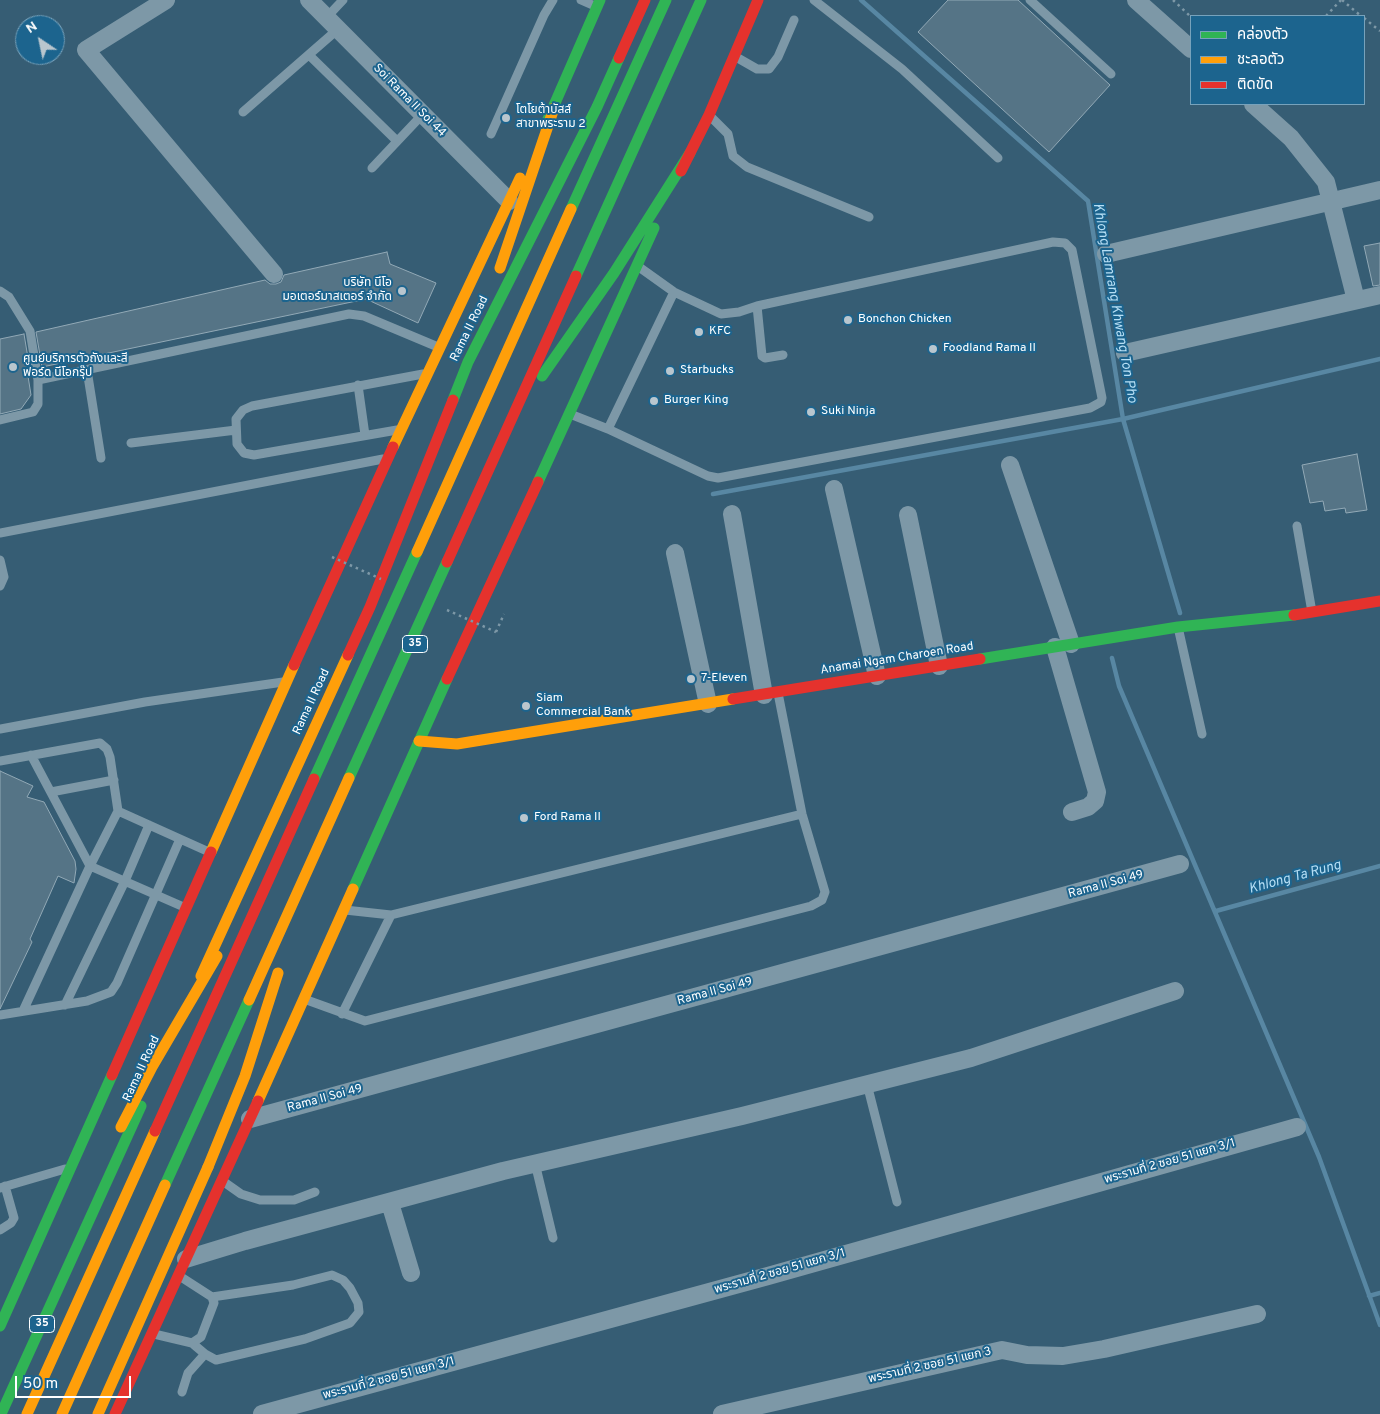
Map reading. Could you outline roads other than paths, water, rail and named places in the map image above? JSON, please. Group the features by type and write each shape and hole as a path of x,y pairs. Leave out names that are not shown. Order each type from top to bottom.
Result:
{"main road":[{"name":"Rama II Road","path":"1,1414 370,607 468,362 597,107 645,0"},
{"path":"26,1414 666,0"},
{"path":"62,1414 702,0"},
{"name":"35","path":"70,1414 313,875 478,502 542,376 569,296 702,0"},
{"path":"115,1414 636,265 708,115 758,0"},
{"name":"Rama II Road","path":"0,1326 401,429 554,108 598,3"},
{"path":"468,362 554,108"},
{"path":"542,376 614,273 690,153"},
{"name":"Anamai Ngam Charoen Road","path":"419,742 457,744 1178,627 1312,613 1380,601"},
{"path":"0,1390 120,1127 172,1031 285,842"},
{"path":"286,946 315,855"},
{"path":"98,1414 225,1126 252,1053 281,964"}],"street":[{"path":"166,0 86,50 274,274"},
{"name":"Soi Rama II Soi 44","path":"309,0 509,201"},
{"path":"1136,0 1190,48"},
{"path":"1253,105 1291,138 1326,182 1356,300"},
{"path":"1106,254 1380,190"},
{"path":"1125,353 1380,295"},
{"path":"1010,465 1063,646 1098,792 1095,801 1088,807 1072,812"},
{"path":"834,489 877,676"},
{"path":"732,514 771,693"},
{"path":"908,515 939,666"},
{"path":"676,553 708,704"},
{"name":"Rama II Soi 49","path":"250,1119 1180,864"},
{"path":"186,1259 245,1241 535,1163 733,1118 971,1058 1175,991"},
{"name":"พระรามที่ 2 ซอย 51 แยก 3/1","path":"262,1414 778,1273 1297,1127"},
{"path":"390,1203 411,1273"},
{"name":"พระรามที่ 2 ซอย 51 แยก 3","path":"722,1414 1002,1350 1027,1355 1063,1356 1257,1314"}],"lane":[{"path":"243,112 309,55 331,24 342,0"},
{"path":"491,134 544,15 553,0"},
{"path":"581,0 598,3"},
{"path":"814,0 902,69 998,158"},
{"path":"1030,0 1111,74"},
{"path":"733,55 757,69 769,68 778,58 794,20"},
{"path":"309,55 396,141"},
{"path":"372,168 423,114"},
{"path":"708,115 728,134 733,156 747,167 870,216"},
{"path":"569,414 608,429 708,476 723,477 1090,408 1101,402 1102,398 1072,250 1065,243 1053,242 757,306 739,312 721,314 674,292 636,265"},
{"path":"0,291 8,297 30,331 38,380 38,404 34,412 0,420"},
{"path":"608,429 674,292"},
{"path":"757,306 762,356 766,358 783,355"},
{"path":"38,380 349,314 364,316 440,348"},
{"path":"87,370 101,458"},
{"path":"401,429 254,455 244,453 237,444 236,418 243,410 252,406 428,373"},
{"path":"358,385 365,435"},
{"path":"131,443 236,430"},
{"path":"0,533 389,458"},
{"path":"1297,526 1312,613"},
{"path":"0,560 4,576 0,586"},
{"path":"1178,627 1202,734"},
{"path":"0,729 144,702 287,682"},
{"path":"304,999 365,1021 811,906 822,900 826,892 802,814 771,693"},
{"path":"0,761 100,743 107,749 110,757 118,811 90,866 22,1012"},
{"path":"31,755 90,866 186,908"},
{"path":"51,792 114,780"},
{"path":"118,811 211,852"},
{"path":"343,910 391,915 802,814"},
{"path":"65,1004 149,825"},
{"path":"0,1015 87,1001 111,992 117,983 180,839"},
{"path":"342,1014 391,915"},
{"path":"867,1084 897,1202"},
{"path":"535,1163 553,1238"},
{"path":"0,1230 11,1223 14,1218 2,1187 62,1171 72,1165"},
{"path":"222,1181 241,1194 260,1200 294,1200 315,1192"},
{"path":"178,1275 212,1297 214,1303 201,1337 192,1343"},
{"path":"151,1334 192,1343 216,1360 305,1339 350,1323 359,1312 358,1303 350,1288 343,1280 332,1275 293,1285 212,1297"},
{"path":"182,1392 188,1373 205,1354"}],"waterway":[{"name":"Khlong Lamrang Khwang Ton Pho","path":"861,0 1088,201 1123,419 1180,613"},
{"path":"713,494 1123,419 1380,359"},
{"path":"1112,658 1119,686 1319,1157 1380,1325"},
{"name":"Khlong Ta Rung","path":"1216,911 1380,866"},
{"path":"1369,1296 1380,1293"}],"place":[{"name":"โตโยต้าบัสส์ สาขาพระราม 2","path":"506,118"},
{"name":"บริษัท นีโอ มอเตอร์มาสเตอร์ จำกัด","path":"402,291"},
{"name":"Bonchon Chicken","path":"848,320"},
{"name":"KFC","path":"699,332"},
{"name":"Foodland Rama II","path":"933,349"},
{"name":"ศูนย์บริการตัวถังและสี ฟอร์ด นีโอกรุ๊ป","path":"13,367"},
{"name":"Starbucks","path":"670,371"},
{"name":"Burger King","path":"654,401"},
{"name":"Suki Ninja","path":"811,412"},
{"name":"7-Eleven","path":"691,679"},
{"name":"Siam Commercial Bank","path":"526,706"},
{"name":"Ford Rama II","path":"524,818"}]}
